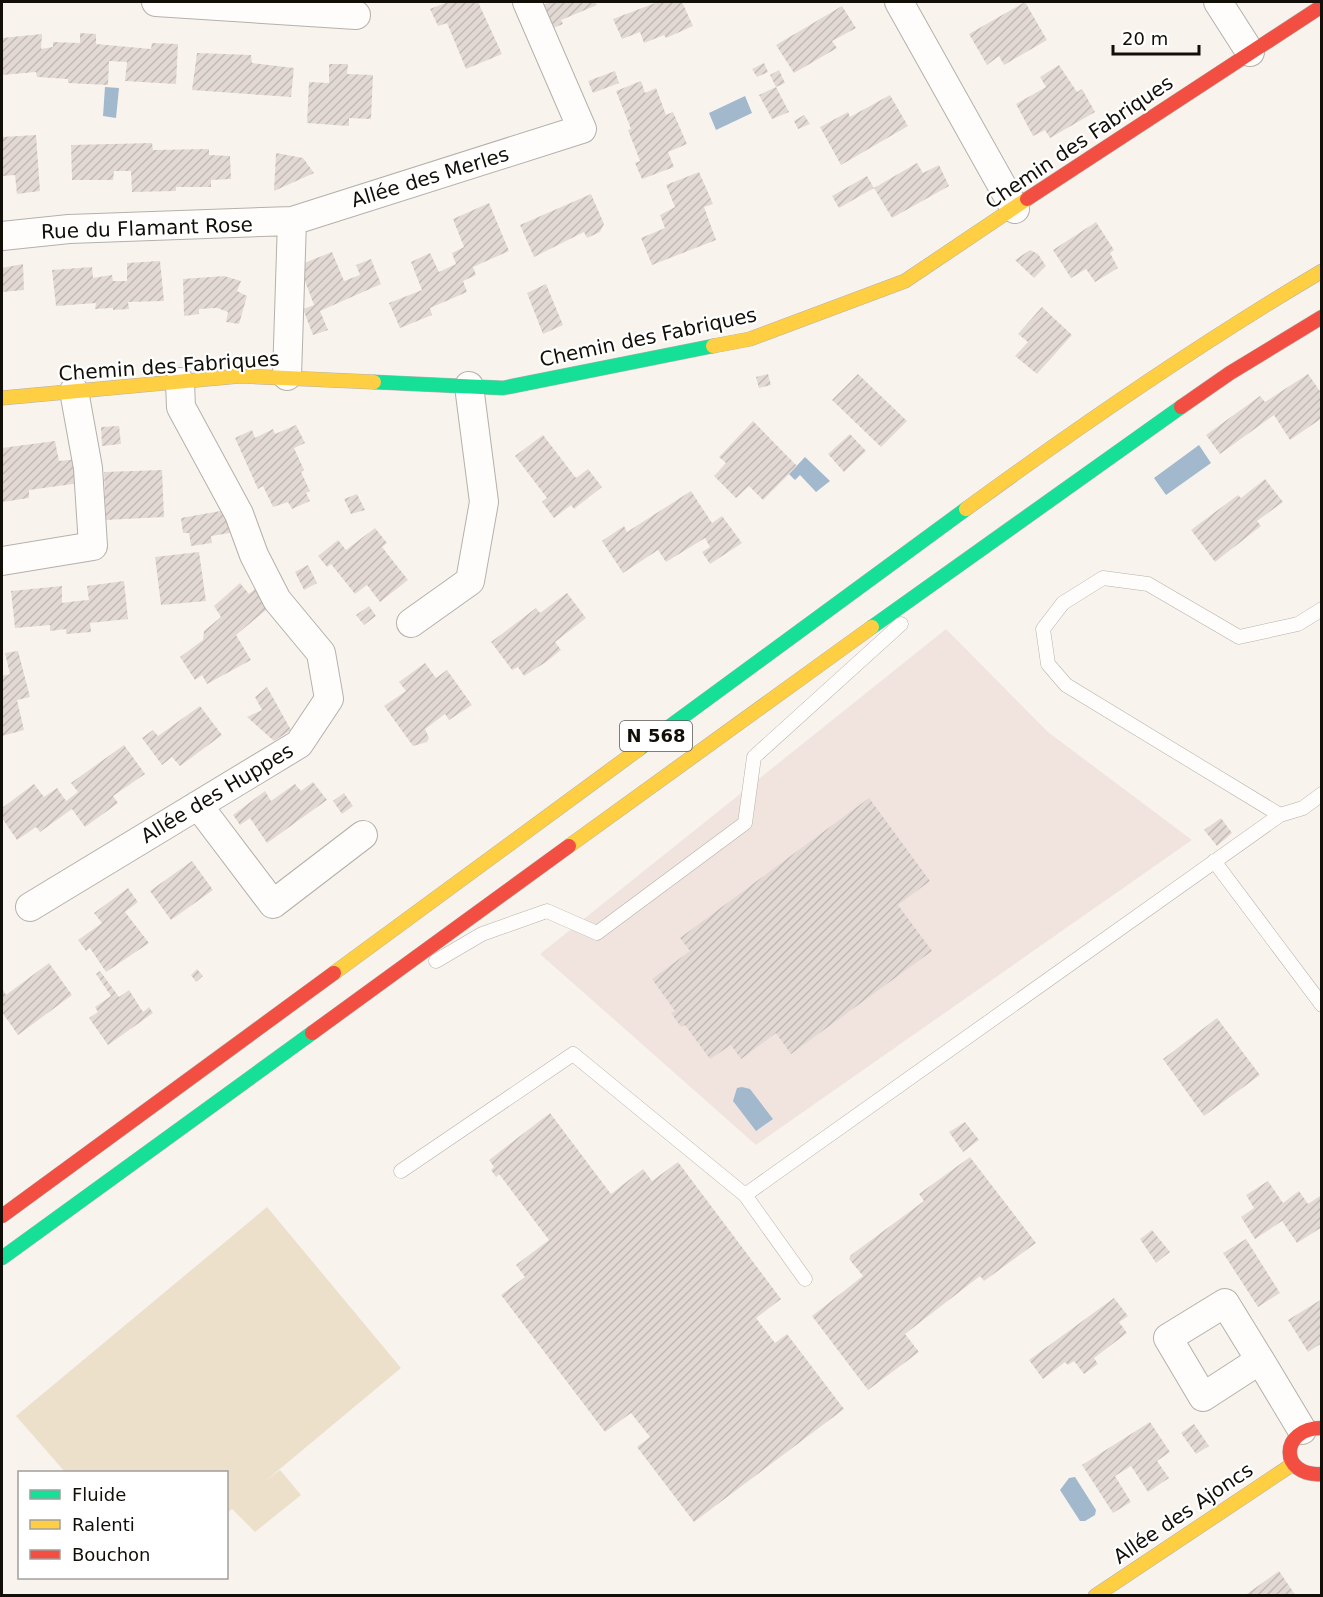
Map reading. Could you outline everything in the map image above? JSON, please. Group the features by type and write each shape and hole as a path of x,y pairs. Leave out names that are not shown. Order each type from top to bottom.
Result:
{"main road":[{"name":"Chemin des Fabriques","path":"2,398 240,376 287,376 503,388 750,339 905,281 1322,6"},
{"name":"N 568","path":"2,1216 1067,435 1219,332 1322,271"},
{"path":"1219,332 1273,284"},
{"name":"N 568","path":"2,1258 1019,520 1230,373 1322,317"},
{"path":"1312,1429 1291,1441 1289,1449 1293,1464 1303,1473 1322,1474"},
{"name":"Allée des Ajoncs","path":"1095,1596 1293,1464"}],"street":[{"path":"156,2 297,6 356,15"},
{"name":"Allée des Merles","path":"292,221 582,129 527,2"},
{"path":"899,2 1015,209"},
{"path":"1218,2 1250,52"},
{"path":"287,376 292,221"},
{"name":"Rue du Flamant Rose","path":"2,236 69,229 292,221"},
{"name":"Allée des Huppes","path":"30,907 299,744 329,699 321,652 277,600 254,555 239,514 181,407 180,382"},
{"path":"411,623 470,581 484,502 469,386"},
{"path":"2,561 93,546 88,468 74,392"},
{"path":"198,805 273,904 363,836"},
{"path":"1260,1360 1312,1429"}],"lane":[{"path":"299,1042 482,934 547,911 597,933 745,823 754,757 1019,520"},
{"path":"1280,815 1066,686 1048,664 1043,629 1063,603 1103,579 1148,584 1239,637 1298,624 1322,609"},
{"path":"745,1195 1280,815 1303,808 1322,795"},
{"path":"1214,861 1322,1005"},
{"path":"401,1171 573,1054 745,1195 805,1278"}],"shaded area":[{"path":"946,629 1048,732 1192,840 756,1145 540,954"},
{"path":"267,1207 401,1368 263,1483 280,1470 301,1495 255,1532 232,1509 228,1512 228,1471 64,1471 16,1416"}],"water":[{"path":"105,87 119,88 116,118 103,116"},
{"path":"745,96 752,113 716,130 709,113"},
{"path":"1199,445 1211,463 1166,495 1154,478"},
{"path":"805,457 830,481 816,492 800,475 795,480 789,474"},
{"path":"737,1088 750,1089 773,1119 756,1131 733,1101"},
{"path":"1075,1477 1096,1510 1095,1515 1085,1521 1080,1521 1060,1490 1069,1478"}],"building":[{"path":"448,2 478,2 502,54 466,69 447,23 438,26 430,9"},
{"path":"550,2 595,2 597,5 561,20 563,24 548,30 539,7"},
{"path":"658,2 682,2 693,26 666,38 664,35 644,43 640,32 622,39 613,19"},
{"path":"1025,2 1047,40 1004,65 999,56 987,65 969,34"},
{"path":"842,6 856,28 832,41 837,48 794,73 776,45"},
{"path":"80,33 96,34 96,44 151,49 152,43 178,44 176,84 125,81 127,62 109,61 108,85 68,83 68,79 37,77 36,72 2,75 2,38 42,34 41,49 53,47 53,42 80,43"},
{"path":"197,53 251,55 252,63 294,68 291,97 192,90"},
{"path":"764,63 768,72 757,77 752,69"},
{"path":"329,64 348,64 347,74 373,75 371,119 349,118 349,126 307,123 309,82 329,83"},
{"path":"1059,65 1077,92 1082,89 1095,112 1050,138 1045,130 1033,136 1016,104 1046,87 1040,77"},
{"path":"779,70 785,83 776,87 770,75"},
{"path":"615,71 619,83 593,93 588,81"},
{"path":"641,81 645,93 656,88 666,115 673,112 687,144 668,152 674,167 642,179 635,163 640,161 628,130 631,129 616,91"},
{"path":"776,87 789,112 772,119 759,95"},
{"path":"890,95 908,126 841,165 820,127 848,112 850,117"},
{"path":"804,115 810,124 798,129 794,121"},
{"path":"36,135 40,191 17,194 15,175 2,176 2,137"},
{"path":"152,143 153,150 209,149 209,155 230,156 231,179 211,180 211,187 176,187 176,191 132,192 131,171 114,171 113,180 72,180 71,145"},
{"path":"276,153 303,158 314,173 274,191"},
{"path":"917,163 923,173 939,165 949,186 892,218 874,188"},
{"path":"699,172 713,204 704,207 716,240 652,265 641,238 665,228 660,215 675,207 666,185"},
{"path":"867,176 874,188 839,208 832,196"},
{"path":"591,194 604,224 600,232 587,238 584,232 534,257 520,225"},
{"path":"489,203 509,251 473,267 476,275 463,281 467,292 430,308 432,315 400,328 389,303 422,290 411,262 430,253 439,272 456,264 452,253 464,247 453,219"},
{"path":"1096,222 1114,250 1110,253 1118,268 1095,282 1086,269 1071,278 1053,250"},
{"path":"1030,250 1038,254 1046,266 1034,278 1015,260"},
{"path":"332,252 344,281 360,275 356,265 371,259 381,284 320,311 328,330 313,335 303,309 314,305 299,265"},
{"path":"160,261 164,301 128,302 129,309 113,310 113,308 95,309 96,303 56,306 52,270 92,267 93,278 112,275 113,281 127,281 127,263"},
{"path":"23,264 24,290 2,292 2,268"},
{"path":"224,276 241,281 237,291 247,296 239,324 226,322 228,312 217,308 199,309 199,314 184,316 183,279"},
{"path":"546,284 563,325 543,334 527,293"},
{"path":"1042,307 1072,335 1037,374 1015,356 1028,342 1018,334"},
{"path":"768,374 771,385 759,388 756,377"},
{"path":"858,374 907,421 881,447 832,400"},
{"path":"1308,374 1322,394 1322,418 1290,440 1274,415 1220,454 1206,435 1260,396 1265,402"},
{"path":"753,421 797,466 763,500 749,486 736,498 714,476 726,463 719,457"},
{"path":"296,425 305,443 294,448 304,470 301,472 310,491 306,493 310,501 292,509 288,502 273,507 263,486 258,489 235,438 252,430 255,438 273,429 275,434"},
{"path":"119,426 121,444 102,446 101,427"},
{"path":"850,434 866,451 844,472 828,454"},
{"path":"543,435 576,478 588,469 602,487 574,509 571,505 554,518 542,502 547,498 515,456"},
{"path":"55,441 59,461 78,459 80,483 29,490 29,498 2,502 2,448"},
{"path":"162,470 164,517 106,520 104,472"},
{"path":"1265,479 1283,502 1257,521 1261,526 1215,562 1191,530 1238,495 1241,498"},
{"path":"691,491 712,523 722,516 742,543 710,564 702,552 710,547 705,538 666,562 658,550 623,573 602,541 624,526 627,532"},
{"path":"357,494 365,510 351,514 344,499"},
{"path":"226,510 236,532 211,536 212,543 191,546 189,533 183,533 181,518"},
{"path":"375,528 387,543 382,547 408,580 380,602 367,585 355,594 331,564 327,567 318,556 338,540 346,550"},
{"path":"199,552 206,601 161,605 155,557"},
{"path":"308,565 317,583 304,590 295,572"},
{"path":"124,581 128,619 90,623 91,632 66,634 66,629 50,631 50,625 15,628 11,591 62,586 62,603 89,600 87,586"},
{"path":"240,583 249,594 257,587 272,605 236,635 251,660 207,684 202,675 195,680 180,657 203,640 204,631 221,617 214,606"},
{"path":"567,593 586,618 555,642 561,650 546,662 524,676 518,667 512,670 491,642 536,608 540,613"},
{"path":"369,606 376,616 364,625 356,615"},
{"path":"18,651 30,697 17,700 24,730 2,736 2,676 10,674 5,653"},
{"path":"425,663 436,678 447,670 472,705 449,720 445,714 425,729 429,738 427,742 413,746 384,706 406,691 399,682"},
{"path":"267,687 291,730 274,741 247,717 262,710 255,697"},
{"path":"200,706 222,735 180,766 172,757 162,765 142,738 153,730 158,736"},
{"path":"124,745 145,774 113,796 118,803 85,827 72,809 40,832 36,827 17,840 2,818 2,808 34,784 44,797 57,788 66,801 78,792 71,783"},
{"path":"313,782 327,800 267,843 250,818 240,825 233,815 265,791 271,801 295,784 301,791"},
{"path":"344,793 353,806 342,814 333,801"},
{"path":"869,798 930,881 898,905 932,951 791,1054 776,1033 741,1059 731,1045 710,1059 685,1025 681,1027 671,1013 675,1011 652,979 690,951 680,938"},
{"path":"1221,818 1232,833 1217,846 1204,830"},
{"path":"192,861 213,890 171,920 150,891"},
{"path":"128,888 138,902 125,912 149,943 106,972 90,948 86,951 78,940 102,923 94,913"},
{"path":"49,963 72,995 18,1035 2,1012 2,988 6,995"},
{"path":"197,969 203,976 196,982 191,975"},
{"path":"100,971 119,997 129,990 143,1012 149,1007 153,1013 108,1045 89,1018 98,1012 95,1007 111,996 96,974"},
{"path":"1217,1018 1260,1075 1204,1116 1163,1059"},
{"path":"550,1113 611,1194 643,1169 652,1181 678,1162 781,1299 756,1318 775,1343 787,1334 844,1409 694,1522 637,1447 650,1437 631,1413 605,1432 501,1295 525,1277 516,1265 549,1240 499,1174 496,1177 491,1170 494,1167 489,1160"},
{"path":"965,1122 979,1140 963,1152 949,1132"},
{"path":"970,1157 1036,1243 984,1281 980,1276 905,1334 919,1352 868,1390 812,1316 863,1276 849,1259 851,1255 924,1201 919,1194"},
{"path":"1268,1181 1283,1203 1299,1191 1308,1204 1320,1196 1322,1227 1297,1243 1282,1221 1255,1239 1241,1217 1254,1208 1246,1195"},
{"path":"1152,1230 1170,1252 1156,1263 1140,1239"},
{"path":"1246,1239 1280,1293 1258,1307 1223,1253"},
{"path":"1114,1298 1128,1316 1119,1322 1127,1333 1094,1358 1098,1364 1084,1374 1074,1361 1068,1365 1065,1362 1043,1379 1029,1360"},
{"path":"1322,1299 1322,1343 1308,1352 1288,1320"},
{"path":"1150,1422 1170,1452 1157,1461 1169,1478 1148,1492 1131,1466 1115,1476 1131,1502 1113,1513 1082,1465"},
{"path":"1194,1424 1209,1446 1196,1454 1181,1433"},
{"path":"1279,1571 1296,1596 1244,1596"}],"traffic: fast":[{"path":"374,382 503,388 713,346"},
{"path":"872,627 1181,407"},
{"path":"639,749 966,509"},
{"path":"2,1258 312,1033"}],"traffic: slow":[{"path":"713,346 750,339 905,281 1027,199"},
{"path":"966,509 1141,386 1322,271"},
{"path":"2,398 240,376 374,382"},
{"path":"569,846 872,627"},
{"path":"334,973 639,749"},
{"path":"1095,1596 1293,1464"}],"traffic: jam":[{"path":"1027,199 1322,6"},
{"path":"1181,407 1230,373 1322,317"},
{"path":"312,1033 569,846"},
{"path":"2,1216 334,973"},
{"path":"1322,1428 1308,1430 1298,1436 1292,1443 1290,1452 1292,1461 1298,1468 1308,1473 1322,1474"}]}
